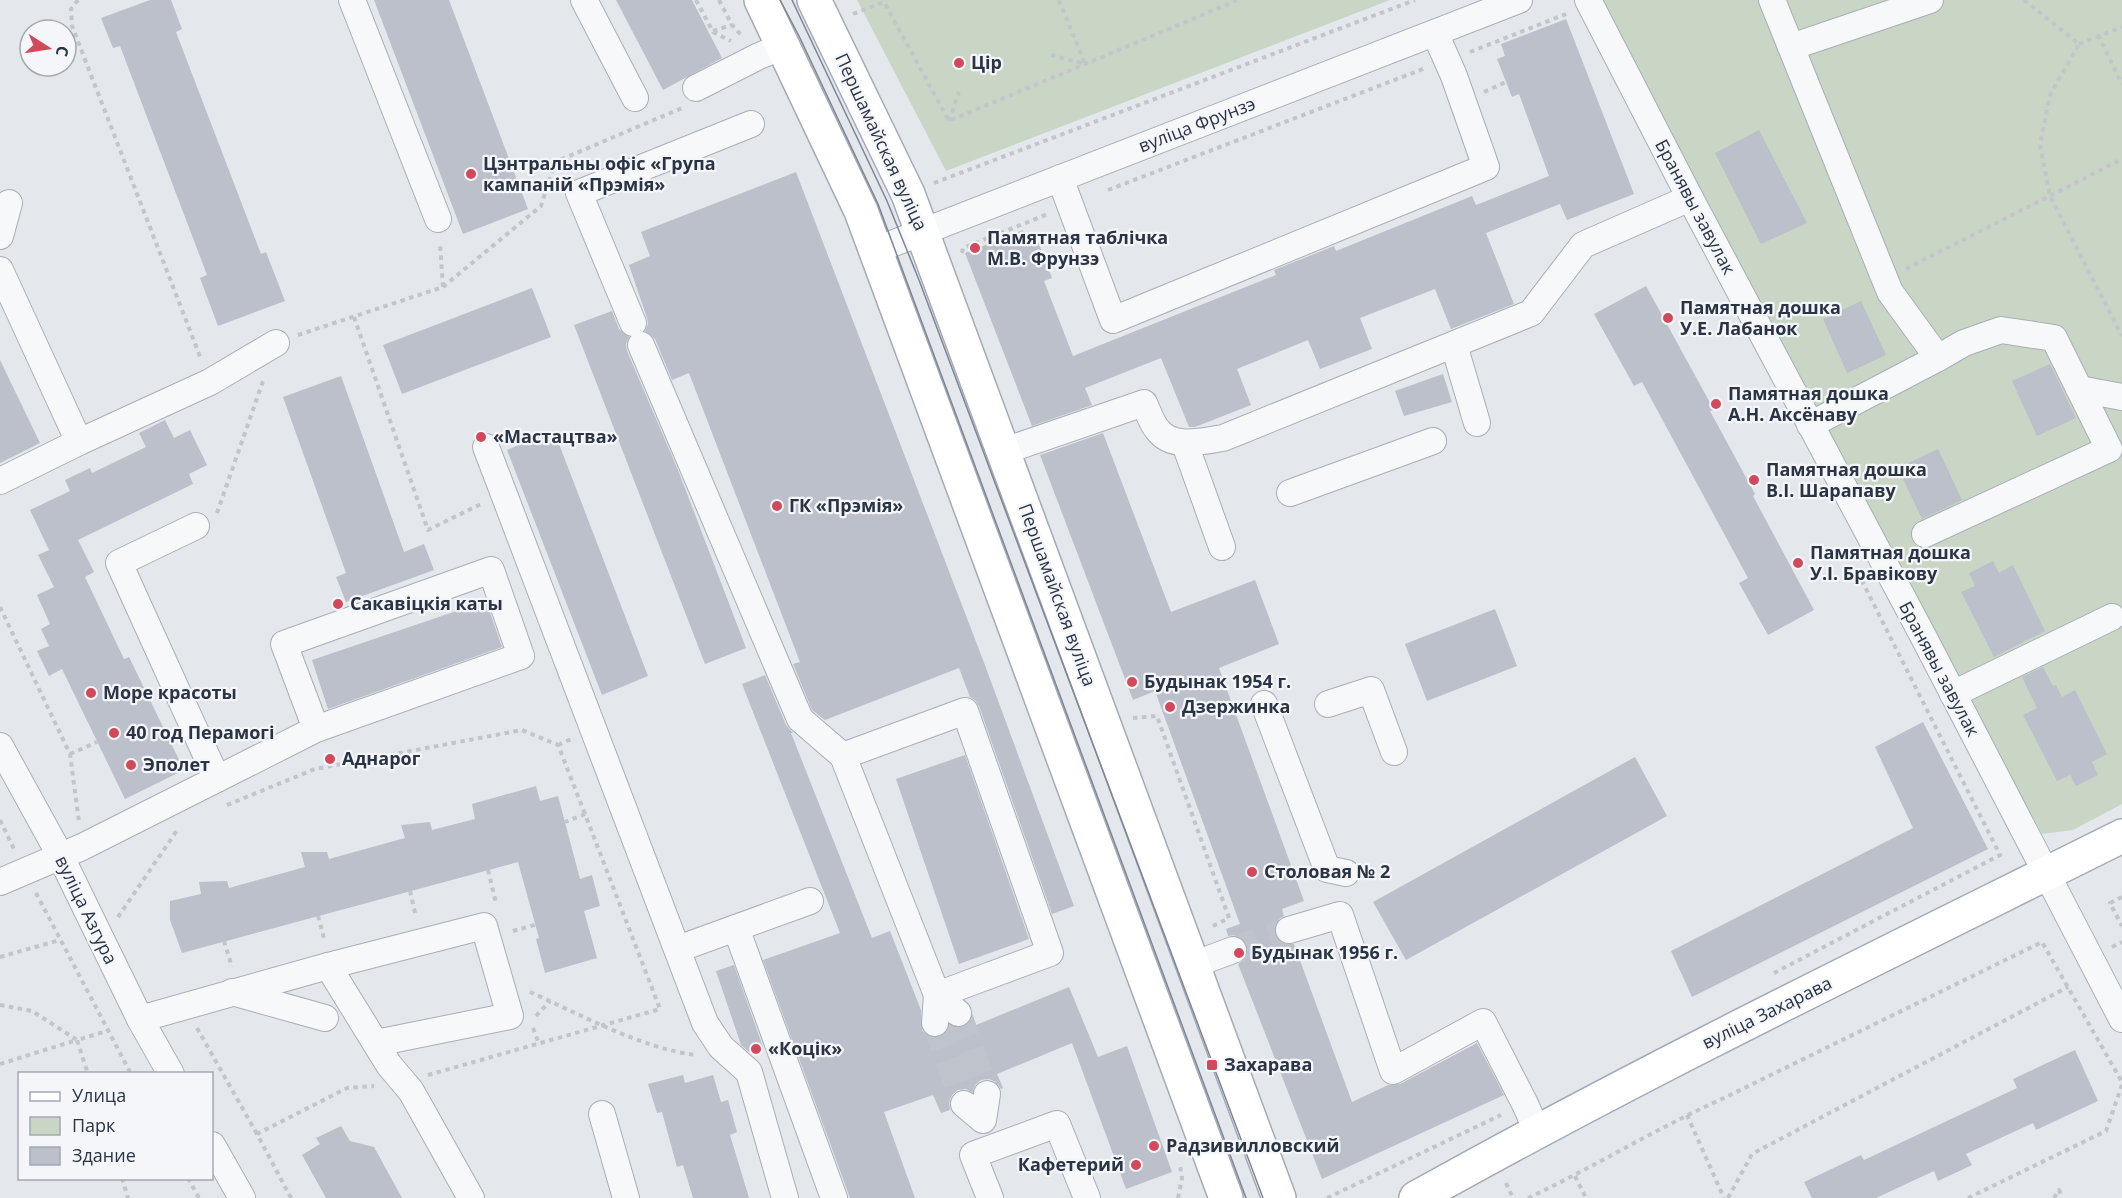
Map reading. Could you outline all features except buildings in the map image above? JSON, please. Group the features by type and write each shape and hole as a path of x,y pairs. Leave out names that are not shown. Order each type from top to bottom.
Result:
{"main road":[{"path":"761,0 772,51 861,211 1226,1198"},
{"name":"Першамайская вуліца","path":"814,0 908,194 923,231 1279,1198"},
{"name":"вуліца Захарава","path":"1416,1198 1700,1045 2122,836"}],"street":[{"path":"352,0 438,219"},
{"path":"584,0 635,98"},
{"name":"вуліца Фрунзэ","path":"876,250 1519,0"},
{"path":"1772,0 1890,292 1938,358"},
{"path":"1791,47 1930,0"},
{"name":"Бранявы завулак","path":"1580,6 1690,198 2122,1019"},
{"path":"1060,178 1113,320 1486,167 1435,33"},
{"path":"696,88 772,51"},
{"path":"751,124 579,193 800,719 843,756 937,995 935,1023"},
{"path":"1004,451 1144,403 1157,430 1171,439 1185,444 1223,438 1531,314 1582,245 1690,198"},
{"path":"0,236 9,203"},
{"path":"0,270 79,442"},
{"path":"1810,425 1964,343 2001,330 2054,338 2109,449 1925,534"},
{"path":"0,481 210,382 276,343"},
{"path":"1454,345 1477,423"},
{"path":"2079,389 2122,398"},
{"path":"1290,493 1433,441"},
{"path":"1185,444 1222,547"},
{"path":"486,447 705,1023 721,1047 749,1072 785,1198"},
{"path":"196,526 119,563 217,779"},
{"path":"0,882 71,851 316,729 521,656 491,570 284,644 316,729"},
{"path":"1953,694 2112,617"},
{"path":"1328,704 1371,690 1394,752"},
{"path":"1264,704 1327,869 1346,873"},
{"path":"843,756 965,711 1050,953 937,995"},
{"name":"вуліца Азгура","path":"0,746 71,851 140,1019 170,1072"},
{"path":"678,949 810,901"},
{"path":"1289,930 1340,915 1393,1071 1483,1022 1537,1131"},
{"path":"140,1019 184,1005 232,980 327,955 484,926 510,1016 375,1043"},
{"path":"736,928 834,1198"},
{"path":"1193,965 1233,950"},
{"path":"327,955 375,1043 389,1065 411,1091 471,1198"},
{"path":"232,980 324,1018"},
{"path":"937,995 958,1013"},
{"path":"978,1106 992,1148"},
{"path":"602,1114 626,1198"},
{"path":"990,1198 973,1155 1057,1124 1087,1198"},
{"path":"213,1147 240,1198"}],"path":[{"path":"78,0 71,9 72,26 210,382"},
{"path":"696,0 712,32 772,51"},
{"path":"1059,0 1085,64"},
{"path":"949,121 1238,0"},
{"path":"934,184 1415,0"},
{"path":"2024,0 2079,44"},
{"path":"852,14 883,1 949,121"},
{"path":"963,248 1580,6"},
{"path":"712,32 732,25"},
{"path":"2122,27 2079,44 2050,95 2040,145 2050,196 2122,336"},
{"path":"2098,35 2122,84"},
{"path":"1051,55 1085,64"},
{"path":"949,121 959,92"},
{"path":"1885,279 2122,159"},
{"path":"196,526 218,513 276,343 443,288 438,219"},
{"path":"354,317 428,530 504,493"},
{"path":"0,607 70,754 71,851"},
{"path":"222,808 315,769 522,730 558,745 660,1009 415,1079 347,1088 257,1134"},
{"path":"70,754 98,742"},
{"path":"565,822 585,814"},
{"path":"0,820 130,1072"},
{"path":"113,908 118,918 180,825"},
{"path":"488,870 496,903"},
{"path":"410,891 418,922"},
{"path":"2122,897 2110,903 2122,926"},
{"path":"318,916 327,955"},
{"path":"504,933 538,924"},
{"path":"0,957 60,940"},
{"path":"225,941 232,980"},
{"path":"1528,1198 1575,1176 1687,1114 1745,1088 2042,942 2122,1084 2106,1131 1968,1198"},
{"path":"1726,1198 1752,1154 2068,987"},
{"path":"529,991 602,1025 675,1052 734,1059"},
{"path":"531,1022 549,1001"},
{"path":"0,1005 32,1011 77,1040 87,1072"},
{"path":"184,1005 291,1198"},
{"path":"0,1064 107,1031"},
{"path":"1687,1114 1726,1198"},
{"path":"1575,1176 1586,1198"},
{"path":"122,1180 128,1198"},
{"path":"189,1180 199,1198"},
{"path":"2054,1198 2059,1190 2062,1198"}],"green space":[{"path":"857,0 1390,0 946,171"},
{"path":"1603,0 2122,0 2122,804 2073,830 2042,834 1591,5"}],"tunnel":[{"path":"1233,950 1289,930"},
{"path":"958,1013 987,1094"},
{"path":"935,1023 964,1104"}],"tram line":[{"path":"780,0 878,204 1246,1198"},
{"path":"792,0 887,201 919,280 1263,1198"}],"place":[{"name":"Цір","path":"959,63"},
{"name":"Цэнтральны офіс «Група кампаній «Прэмія»","path":"471,174"},
{"name":"Памятная таблічка М.В. Фрунзэ","path":"975,248"},
{"name":"Памятная дошка У.Е. Лабанок","path":"1668,318"},
{"name":"Памятная дошка А.Н. Аксёнаву","path":"1716,404"},
{"name":"«Мастацтва»","path":"481,437"},
{"name":"Памятная дошка В.І. Шарапаву","path":"1754,480"},
{"name":"ГК «Прэмія»","path":"777,506"},
{"name":"Памятная дошка У.І. Бравікову","path":"1798,563"},
{"name":"Сакавіцкія каты","path":"338,604"},
{"name":"Будынак 1954 г.","path":"1132,682"},
{"name":"Море красоты","path":"91,693"},
{"name":"Дзержинка","path":"1170,707"},
{"name":"40 год Перамогі","path":"114,733"},
{"name":"Аднарог","path":"330,759"},
{"name":"Эполет","path":"131,765"},
{"name":"Столовая № 2","path":"1252,872"},
{"name":"Будынак 1956 г.","path":"1239,953"},
{"name":"«Коцік»","path":"756,1049"},
{"name":"Захарава","path":"1212,1065"},
{"name":"Радзивилловский","path":"1154,1146"},
{"name":"Кафетерий","path":"1136,1165"}]}
